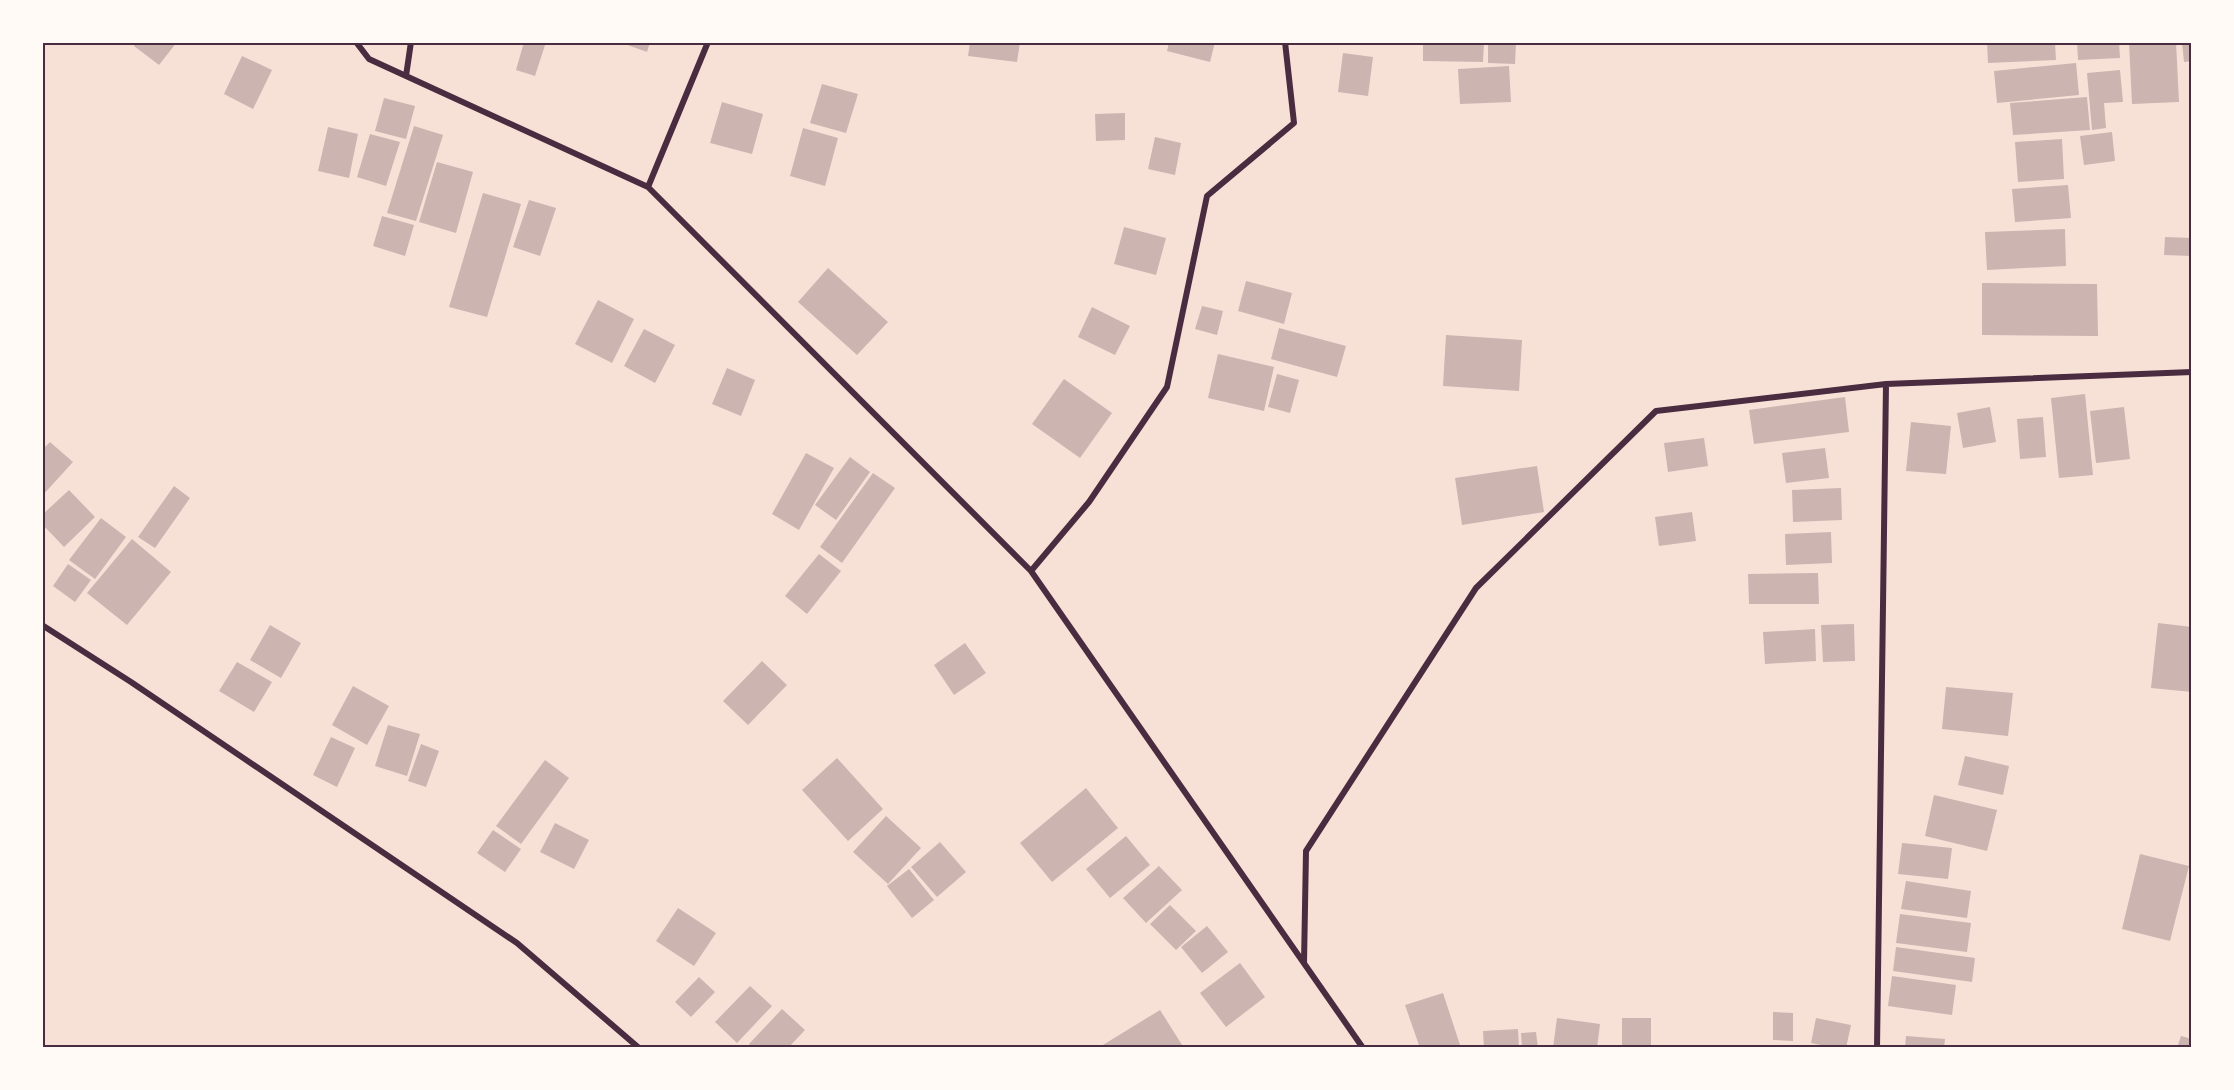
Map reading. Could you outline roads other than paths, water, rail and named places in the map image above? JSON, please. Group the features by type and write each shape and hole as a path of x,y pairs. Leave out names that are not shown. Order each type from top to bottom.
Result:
{"street":[{"path":"356,42 369,59 648,188 1031,571 1363,1048"},
{"path":"405,76 411,42"},
{"path":"648,188 708,42"},
{"path":"1031,571 1089,502 1167,387 1207,196 1294,123 1285,42"},
{"path":"1304,963 1306,851 1476,588 1656,411 1886,384 2192,372"},
{"path":"1877,1048 1886,384"},
{"path":"42,625 131,682 517,943 639,1048"}]}
